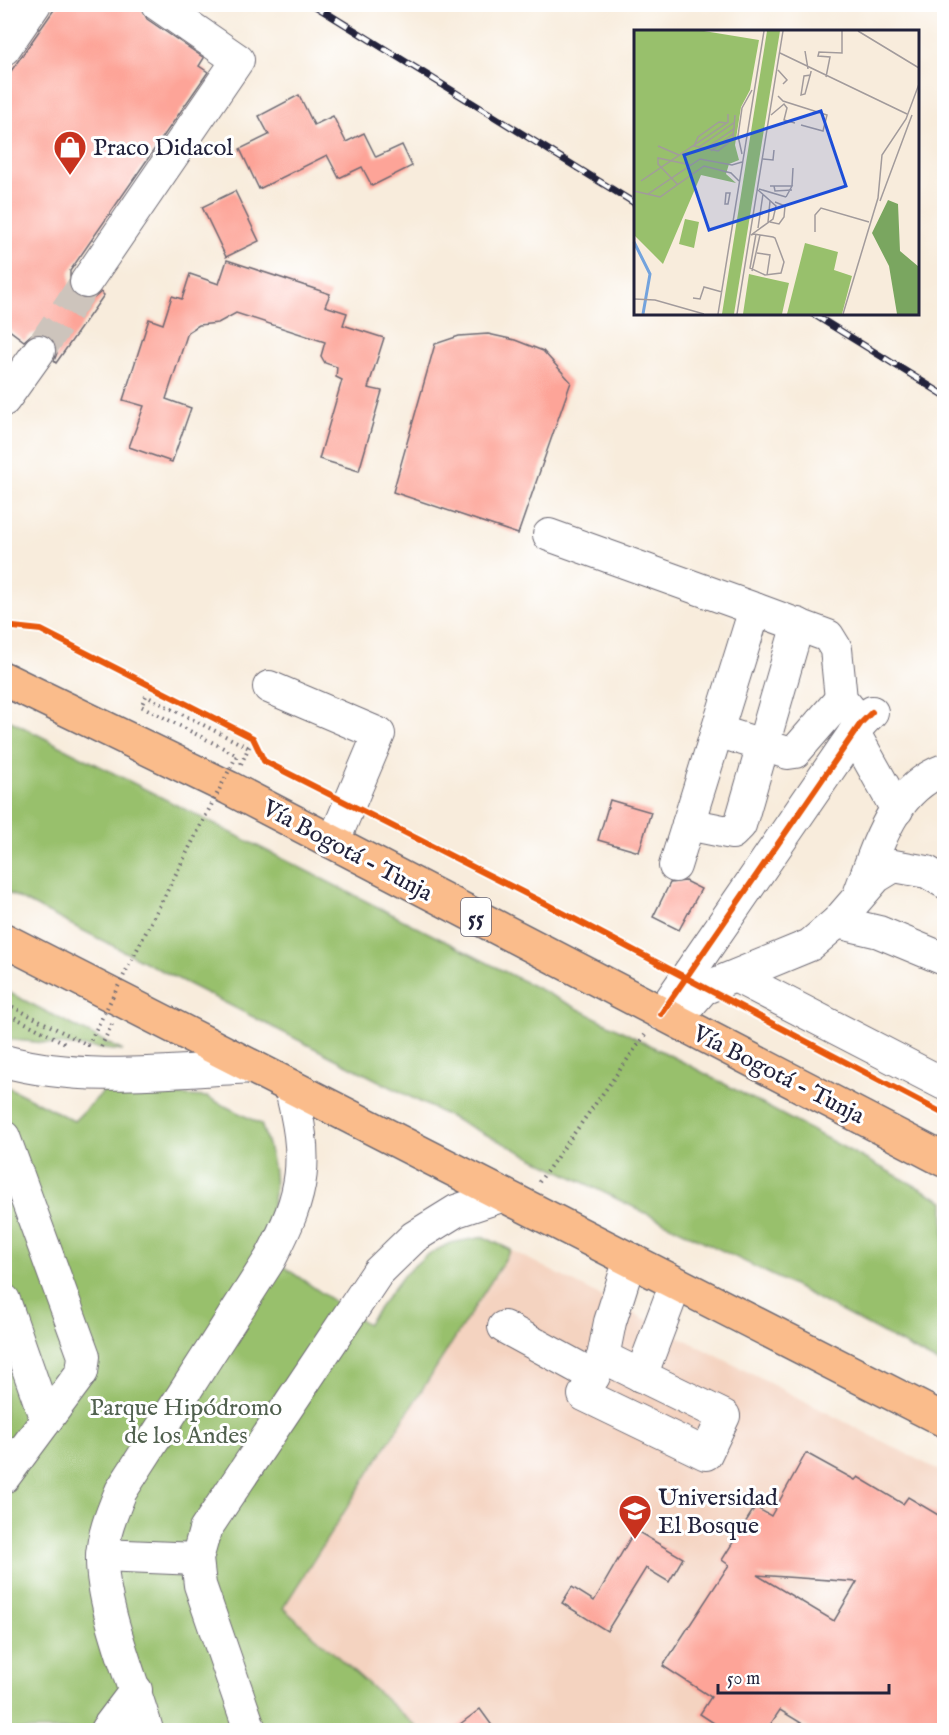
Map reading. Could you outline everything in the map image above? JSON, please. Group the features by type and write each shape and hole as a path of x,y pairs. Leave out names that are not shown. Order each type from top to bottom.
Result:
{"highway":[{"name":"Vía Bogotá - Tunja","path":"4,679 229,788 945,1160"},
{"path":"4,940 945,1420"}],"street":[{"path":"4,49 35,4"},
{"path":"86,282 238,60 157,4"},
{"path":"4,400 39,351"},
{"path":"549,535 828,636 836,649 841,699 862,723 897,810"},
{"path":"675,866 755,609"},
{"path":"688,824 725,834 732,833 740,825 798,624"},
{"path":"269,687 379,734 333,843"},
{"path":"717,731 788,753 795,752 841,699"},
{"path":"668,1017 862,723"},
{"path":"847,910 885,826 910,790 926,777 945,770"},
{"path":"668,1017 704,989 810,945 847,910 876,877 894,866 927,872 945,882"},
{"path":"847,910 879,932 945,959"},
{"path":"737,977 945,1084"},
{"path":"4,1061 40,1070 87,1074 254,1067"},
{"path":"147,1731 105,1591 102,1554 108,1522 121,1491 270,1259 291,1219 302,1176 301,1131 290,1086"},
{"path":"4,1137 84,1356 82,1372 4,1477"},
{"path":"250,1731 200,1585 197,1559 205,1530 378,1272 414,1237 456,1211 513,1200"},
{"path":"504,1327 598,1366 641,1376 724,1416 706,1454 584,1395 598,1366 630,1259"},
{"path":"641,1376 676,1283"},
{"path":"4,1300 46,1420"},
{"path":"102,1554 197,1559"},
{"path":"106,1731 136,1690"}],"path":[{"path":"75,1048 4,1010 7,1004 88,1045 237,755 141,706 146,696 249,748"},
{"path":"243,733 254,738 257,746"},
{"path":"99,1049 124,1000"},
{"path":"513,1200 668,1017"}],"shaded area":[{"name":"Universidad El Bosque","path":"511,1250 944,1473 944,1730 420,1730 283,1608"}],"green space":[{"path":"5,718 687,1064 944,1201 944,1366 784,1281 444,1114 5,891"},
{"path":"6,991 123,1051 5,1039"},
{"name":"Parque Hipódromo de los Andes","path":"4,1085 74,1121 104,1091 207,1097 261,1124 272,1159 274,1187 270,1215 258,1249 367,1324 403,1276 425,1256 450,1243 484,1237 511,1250 283,1608 420,1730 5,1730"}],"building":[{"name":"Praco Didacol","path":"58,4 139,4 147,19 204,58 199,66 208,72 70,271 70,289 75,296 85,300 94,298 101,292 104,295 56,363 54,361 57,353 56,344 49,336 41,333 32,334 24,341 4,326 4,81"},
{"path":"299,95 314,125 333,116 346,142 364,133 376,157 402,145 412,166 372,186 362,167 339,178 327,155 259,189 240,149 269,135 259,116"},
{"path":"235,191 259,241 226,257 202,207"},
{"path":"227,260 330,294 325,306 347,313 343,325 384,338 368,388 382,391 359,471 319,459 342,380 336,377 337,367 325,363 321,356 325,342 236,313 218,323 199,325 188,332 166,399 191,408 172,462 129,447 144,406 123,400 149,319 163,324 172,296 182,299 190,274 219,284"},
{"path":"488,334 515,340 543,351 571,382 518,534 393,492 435,344 459,336"},
{"path":"610,800 651,812 639,852 598,840"},
{"path":"685,881 701,889 679,930 653,917 670,883"},
{"path":"806,1453 855,1480 858,1477 903,1504 908,1497 945,1519 945,1731 814,1731 780,1710 766,1731 726,1731 700,1714 711,1697 663,1666 729,1565 722,1560 755,1507 771,1516","holes":["757,1575 857,1582 834,1621"]},
{"path":"635,1530 683,1558 669,1582 646,1568 607,1631 562,1603 572,1587 594,1601"},
{"path":"480,1709 496,1731 451,1731"}],"tunnel":[{"path":"39,351 86,282"}],"railway":[{"path":"312,4 634,203"},
{"path":"815,315 944,395"}],"cycle path":[{"path":"4,626 41,630 253,738 264,761 544,903 944,1114"},
{"path":"661,1014 861,723 872,712"}],"place":[{"name":"Praco Didacol","path":"70,176"},
{"name":"Universidad El Bosque","path":"635,1540"}]}
